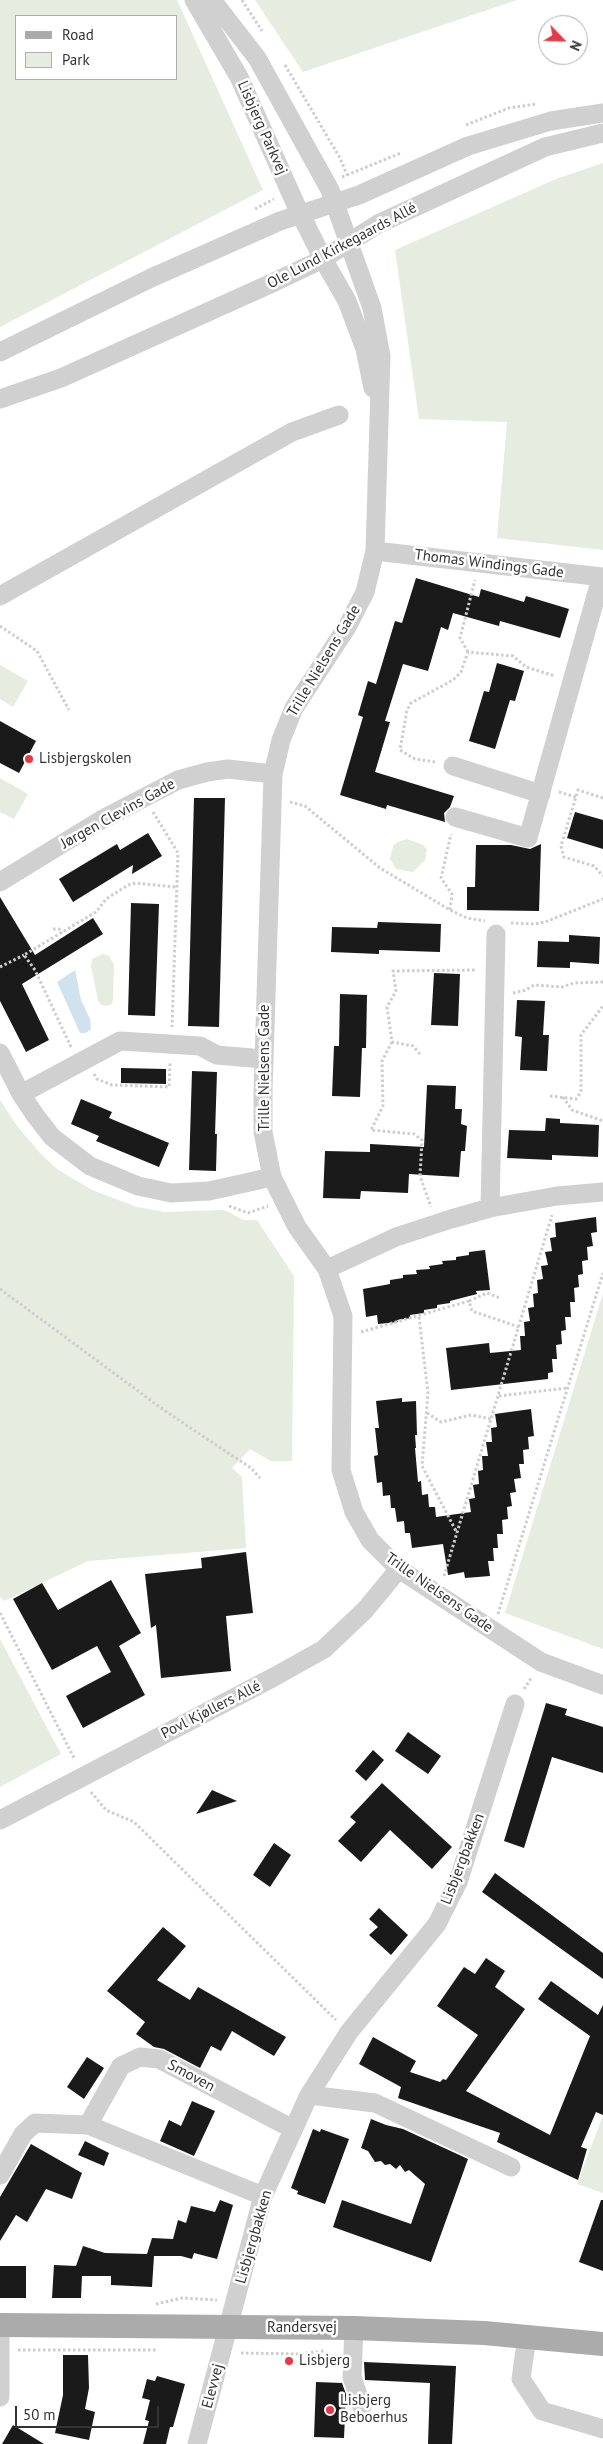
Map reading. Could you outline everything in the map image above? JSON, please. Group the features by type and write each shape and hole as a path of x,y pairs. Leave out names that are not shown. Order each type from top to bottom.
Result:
{"main road":[{"name":"Randersvej","path":"0,2325 229,2327 353,2337 527,2337 603,2344"}],"street":[{"name":"Lisbjerg Parkvej","path":"194,0 239,77 322,259"},
{"name":"Lisbjerg Parkvej","path":"212,0 257,58 308,147 335,203"},
{"path":"0,352 151,278 280,221 335,203 468,146 551,121 603,113"},
{"name":"Ole Lund Kirkegaards Allé","path":"0,399 61,378 124,351 322,259 378,224 545,147 603,133"},
{"name":"Trille Nielsens Gade","path":"335,203 372,308 381,356 375,551 365,592 347,628 294,708 281,740 273,774 263,1059 263,1132 272,1177 297,1227 327,1269 343,1316 344,1337 340,1415 341,1470 347,1494 366,1533 382,1554 399,1569 438,1597 542,1662 603,1685"},
{"name":"Trille Nielsens Gade","path":"322,259 347,301 362,341 378,409"},
{"path":"3,589 292,432 339,415"},
{"name":"Thomas Windings Gade","path":"375,551 602,578"},
{"path":"455,816 528,838 602,578"},
{"path":"453,766 541,794"},
{"name":"Jørgen Clevins Gade","path":"0,882 101,820 178,780 207,772 243,769 273,774"},
{"path":"490,1208 496,926"},
{"path":"21,1094 120,1041 200,1046 217,1056 263,1059"},
{"path":"0,1053 21,1094 52,1137 90,1166 138,1186 171,1193 209,1191 272,1177"},
{"path":"327,1269 396,1237 490,1208 557,1196 603,1192"},
{"name":"Povl Kjøllers Allé","path":"0,1820 324,1649 365,1610 399,1569"},
{"name":"Lisbjergbakken","path":"229,2327 264,2196 293,2129 309,2095 349,2032 437,1924 458,1882 515,1704"},
{"name":"Smoven","path":"88,2125 121,2066 140,2057 159,2059 293,2129"},
{"path":"309,2095 375,2102 511,2167"},
{"path":"0,2175 23,2134 34,2123 88,2125 264,2196"},
{"path":"0,2325 0,2396"},
{"name":"Elevvej","path":"197,2444 229,2327"},
{"path":"353,2337 352,2377 362,2406"},
{"path":"527,2337 521,2379 542,2411 603,2429"}],"path":[{"path":"453,766 410,756 400,750 407,710 411,703 452,680 461,672 468,652 460,638 476,575"},
{"path":"0,626 38,651 69,710"},
{"path":"468,652 513,656 526,667 573,681"},
{"path":"603,798 578,790 561,846 564,856 594,866 603,876"},
{"path":"24,955 35,970 74,1053 80,1061 87,1064 97,1079 112,1085 169,1087 178,853 144,797"},
{"path":"271,798 305,806 380,868 450,910 467,918 496,926 534,924 545,922 603,898"},
{"path":"450,910 452,894 441,878 455,816"},
{"path":"0,967 24,955 96,912 106,899 128,885 136,883 176,887"},
{"path":"53,929 59,929 62,933"},
{"path":"437,1223 420,1176 422,1140 414,1134 371,1130 383,1106 382,1062 392,1042 387,1007 396,991 393,971 495,970"},
{"path":"495,992 518,993 534,985 562,987 574,983 603,982"},
{"path":"550,1096 576,1099 581,1092 582,1035 603,1006"},
{"path":"392,1042 413,1046 420,1054"},
{"path":"563,1097 572,1110 603,1121"},
{"path":"438,1597 557,1196"},
{"path":"492,1631 603,1273"},
{"path":"0,1288 168,1413 251,1468 260,1478"},
{"path":"344,1337 419,1317 487,1294 500,1298"},
{"path":"468,1301 472,1311 519,1327"},
{"path":"419,1317 428,1393 422,1466 457,1533"},
{"path":"499,1396 567,1388"},
{"path":"427,1413 442,1422 471,1415 492,1419"},
{"path":"0,1613 93,1795 106,1810 134,1822 349,2032"},
{"path":"515,1704 542,1662"},
{"path":"223,2352 290,2353 353,2337"},
{"path":"0,2351 166,2350"}],"green space":[{"path":"0,0 177,0 263,190 0,327"},
{"path":"255,0 517,0 303,72"},
{"path":"603,163 603,550 497,538 507,422 419,419 395,250 556,179"},
{"path":"0,665 28,681 13,707 0,699"},
{"path":"0,778 28,794 14,819 0,812"},
{"path":"407,839 423,845 427,850 425,860 413,872 396,869 390,859 393,846"},
{"path":"103,954 109,956 114,965 113,999 112,1004 107,1006 101,1005 98,1000 91,966 92,959"},
{"path":"0,1100 17,1126 40,1153 57,1169 92,1190 137,1207 165,1212 222,1210 243,1220 257,1220 294,1276 292,1461 271,1461 250,1449 232,1468 242,1477 246,1548 88,1561 4,1601 0,1597"},
{"path":"603,1293 603,1649 505,1613"},
{"path":"0,1639 61,1754 0,1787"},
{"path":"603,2115 603,2193 577,2184"}],"water":[{"path":"75,970 81,1000 90,1019 91,1029 86,1033 80,1033 57,982"}],"building":[{"path":"416,578 479,597 481,589 524,602 526,596 569,609 560,638 500,621 499,626 453,613 448,630 441,627 428,671 403,664 385,721 390,722 375,772 454,796 450,807 444,813 445,822 387,805 386,809 340,795 363,717 358,715 368,681 376,684 395,621 402,623"},
{"path":"497,663 524,671 515,701 510,700 495,749 469,741 484,691 489,692"},
{"path":"0,721 36,741 19,773 0,763"},
{"path":"194,798 225,798 219,1027 188,1026"},
{"path":"575,812 603,820 603,849 567,838"},
{"path":"148,833 162,856 132,874 133,865 73,902 59,879 117,844 120,850"},
{"path":"541,844 539,911 467,910 467,887 475,887 476,845 511,845 530,849"},
{"path":"0,897 35,955 93,918 103,934 22,984 49,1040 26,1052 0,1001"},
{"path":"131,903 159,904 155,1016 128,1015"},
{"path":"378,922 441,924 440,952 379,950 379,954 331,952 332,927 377,928"},
{"path":"569,935 600,937 599,964 570,962 570,968 537,967 538,941 569,942"},
{"path":"434,973 460,974 458,1026 431,1025"},
{"path":"340,994 367,995 366,1048 362,1048 360,1097 332,1096 334,1046 339,1046"},
{"path":"517,1000 545,1001 543,1035 549,1035 547,1071 520,1070 522,1037 515,1036"},
{"path":"121,1068 166,1069 166,1084 121,1083"},
{"path":"192,1071 217,1072 216,1171 189,1170"},
{"path":"427,1085 456,1086 455,1109 462,1109 461,1124 467,1126 465,1151 461,1151 459,1177 409,1174 408,1193 361,1191 360,1199 323,1198 325,1151 370,1152 370,1144 424,1147"},
{"path":"81,1099 112,1112 109,1118 169,1143 159,1167 96,1141 99,1136 71,1124"},
{"path":"546,1118 560,1119 560,1123 599,1125 598,1157 552,1155 552,1160 507,1158 509,1130 545,1131"},
{"path":"596,1217 597,1232 591,1233 593,1246 587,1247 588,1260 582,1261 583,1274 578,1275 579,1287 574,1288 575,1302 570,1302 571,1317 565,1317 566,1330 561,1331 562,1344 556,1345 557,1359 552,1359 553,1372 548,1373 548,1379 451,1390 446,1348 489,1343 490,1353 521,1350 520,1336 525,1336 524,1322 530,1321 528,1308 534,1307 533,1294 538,1293 537,1280 543,1279 541,1266 548,1265 545,1252 552,1251 550,1238 556,1237 555,1223"},
{"path":"485,1250 490,1290 476,1291 477,1294 450,1301 450,1303 437,1305 437,1308 424,1310 424,1313 410,1315 411,1318 397,1320 398,1322 378,1324 377,1315 366,1317 363,1289 390,1284 390,1280 403,1278 403,1275 417,1274 416,1270 430,1269 429,1266 443,1264 442,1261 456,1260 456,1257 469,1255 469,1252"},
{"path":"402,1398 402,1402 416,1401 417,1435 415,1435 415,1448 418,1482 421,1481 422,1495 428,1494 429,1507 435,1507 436,1517 471,1512 469,1499 475,1498 473,1485 479,1484 478,1471 483,1470 482,1456 488,1456 486,1442 492,1442 491,1428 497,1427 495,1414 531,1409 534,1436 528,1437 529,1449 523,1450 524,1464 519,1464 521,1478 514,1479 516,1492 510,1493 512,1506 507,1507 508,1519 502,1520 503,1534 497,1534 498,1548 493,1548 494,1561 488,1561 490,1576 465,1578 464,1572 448,1575 443,1544 412,1548 410,1533 405,1533 404,1521 397,1522 395,1508 391,1508 390,1495 383,1496 382,1482 377,1483 374,1456 378,1455 375,1428 379,1428 376,1401"},
{"path":"246,1552 253,1613 226,1616 231,1671 161,1678 156,1625 151,1628 145,1574 202,1568 201,1558"},
{"path":"111,1580 141,1633 119,1646 145,1695 83,1728 66,1696 111,1672 97,1646 52,1670 13,1599 42,1583 58,1610"},
{"path":"546,1703 567,1709 565,1715 603,1727 603,1773 552,1757 524,1848 504,1841"},
{"path":"408,1732 441,1756 428,1774 395,1751"},
{"path":"373,1750 384,1760 366,1781 355,1771"},
{"path":"382,1783 452,1847 432,1869 390,1830 361,1862 338,1841 356,1822 350,1817"},
{"path":"212,1790 237,1801 196,1814"},
{"path":"274,1843 291,1855 270,1887 253,1875"},
{"path":"495,1873 603,1953 603,1979 482,1892"},
{"path":"379,1908 408,1935 391,1955 369,1935 378,1927 369,1919"},
{"path":"163,1927 186,1946 157,1980 190,2000 198,1987 286,2037 274,2056 232,2031 221,2051 211,2046 200,2068 164,2049 154,2047 136,2034 145,2022 107,1991"},
{"path":"486,1958 505,1971 495,1987 525,2009 466,2091 550,2135 590,2036 538,1999 551,1981 598,2015 603,2005 603,2115 596,2112 581,2147 587,2149 578,2180 497,2142 500,2133 398,2098 401,2087 359,2064 373,2037 416,2061 410,2072 440,2082 443,2079 446,2080 478,2035 437,2006 464,1967 475,1974"},
{"path":"87,2057 104,2068 84,2099 67,2087"},
{"path":"192,2101 215,2111 194,2156 160,2141 169,2120 181,2126"},
{"path":"371,2119 403,2129 468,2159 431,2262 333,2227 342,2200 411,2224 425,2184 409,2170 405,2172 400,2165 396,2169 390,2164 385,2165 381,2161 375,2162 368,2151 361,2148"},
{"path":"313,2129 320,2132 321,2129 349,2139 325,2204 297,2194 298,2191 291,2188"},
{"path":"85,2141 109,2153 104,2166 78,2155"},
{"path":"31,2144 82,2173 72,2199 46,2189 27,2222 16,2215 0,2241 0,2197"},
{"path":"220,2200 233,2205 217,2259 194,2253 192,2259 181,2256 154,2256 152,2287 111,2285 111,2276 82,2276 81,2298 52,2298 54,2265 76,2266 83,2246 105,2253 147,2254 152,2238 173,2239 178,2220 186,2223 191,2206 215,2212"},
{"path":"601,2200 603,2200 603,2271 579,2262"},
{"path":"0,2266 26,2266 26,2298 0,2298"},
{"path":"63,2355 88,2355 89,2388 85,2409 95,2412 89,2440 55,2433 63,2395"},
{"path":"364,2362 456,2366 452,2444 428,2444 430,2383 365,2380"},
{"path":"157,2376 185,2384 173,2427 170,2427 166,2444 143,2444 149,2421 145,2420 150,2400 142,2398 147,2379 155,2381"},
{"name":"Lisbjerg Beboerhus","path":"316,2382 342,2383 346,2394 344,2438 314,2437"},
{"path":"13,2425 44,2444 2,2444"}],"place":[{"name":"Lisbjergskolen","path":"29,759"},
{"name":"Lisbjerg","path":"289,2361"},
{"name":"Lisbjerg Beboerhus","path":"330,2410"}]}
